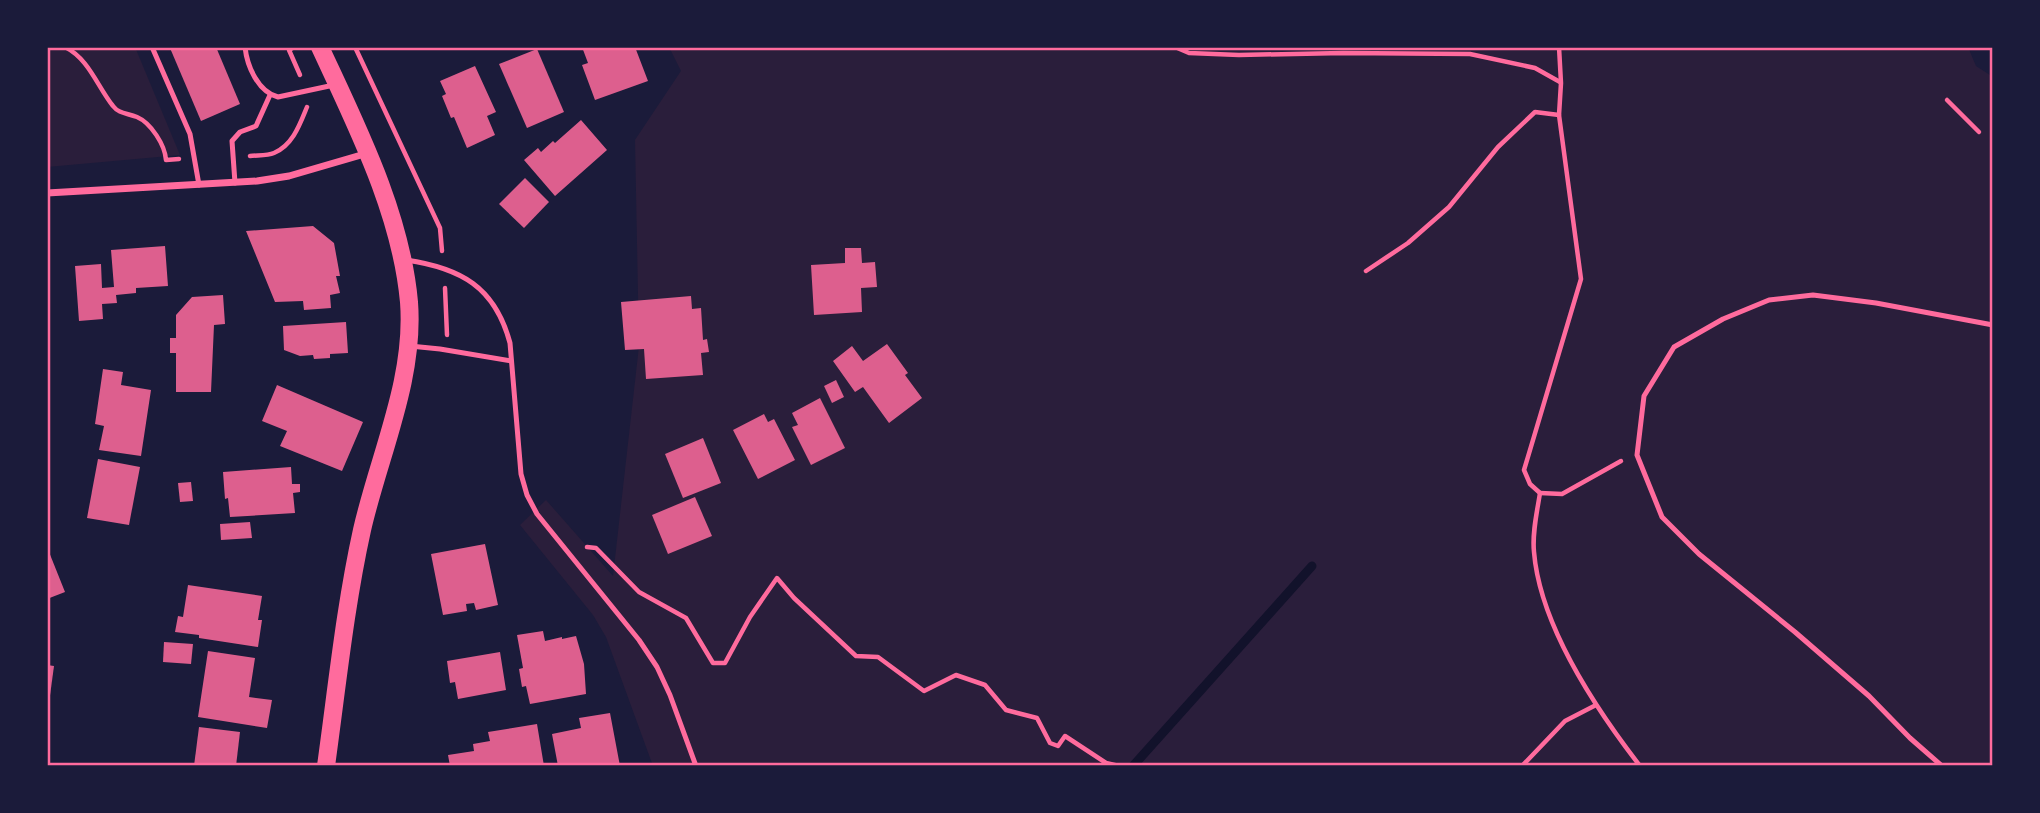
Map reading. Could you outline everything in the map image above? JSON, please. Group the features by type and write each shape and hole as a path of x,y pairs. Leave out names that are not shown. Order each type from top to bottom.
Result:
{"main road":[{"path":"320,47 369,153 402,260 409,303 404,380 360,539 326,766"}],"street":[{"path":"47,193 235,183 289,176 369,153"}],"lane":[{"path":"152,47 190,134 200,185"},
{"path":"245,47 253,73 270,95 278,97 337,85"},
{"path":"235,183 232,141 240,132 256,126 270,95"},
{"path":"402,260 430,264 453,271 471,281 484,293 505,324 510,344 521,474 527,495 537,514 639,640 657,667 696,766"},
{"path":"1942,766 1868,696 1699,554 1662,517 1637,456 1644,396 1674,347 1723,319 1769,300 1813,295 1876,303 1993,325"},
{"path":"408,346 510,361"}],"path":[{"path":"65,47 79,55 114,108 145,121 153,131 166,160"},
{"path":"355,47 440,228 441,240"},
{"path":"1175,47 1189,53 1238,55 1470,54 1535,68 1561,83"},
{"path":"1559,47 1559,115 1581,279 1524,470 1530,484 1540,493 1562,494 1616,463 1637,456"},
{"path":"1947,100 1979,132"},
{"path":"1366,271 1408,243 1449,207 1498,147 1535,113 1559,115"},
{"path":"297,130 301,136"},
{"path":"445,285 447,331"},
{"path":"1540,493 1534,550 1545,602 1567,656 1596,705 1640,766"},
{"path":"558,541 596,548 639,592 686,618 713,663 725,663 750,617 777,578 793,598 856,656 878,657 924,691 956,675 985,685 1006,710 1037,718 1050,743 1058,746 1066,736 1110,764 1119,766"},
{"path":"1522,766 1565,721 1596,705"}],"shaded area":[{"path":"47,47 135,47 180,155 47,167"},
{"path":"669,47 1968,47 1976,66 1993,77 1993,766 653,766 606,637 593,615 520,525 546,500 613,576 639,346 635,140 681,71"}],"building":[{"path":"216,47 240,104 201,121 170,48"},
{"path":"582,47 635,47 648,81 595,100 582,65 588,63"},
{"path":"537,49 564,112 527,128 499,64"},
{"path":"475,66 496,112 487,116 495,135 467,148 442,96 446,94 440,81"},
{"path":"581,120 607,150 555,196 524,160 538,148 541,152 553,141 555,143"},
{"path":"525,178 549,202 524,228 499,204"},
{"path":"313,226 334,243 340,293 330,295 331,308 304,310 303,301 275,302 246,231"},
{"path":"165,246 168,286 136,288 136,293 116,295 117,303 102,304 103,319 79,321 75,266 101,264 102,288 114,287 111,250"},
{"path":"845,248 861,248 862,263 875,262 877,287 861,288 862,312 814,315 811,265 845,263"},
{"path":"223,295 225,324 214,325 211,392 176,392 176,353 170,353 170,338 176,338 176,315 192,297"},
{"path":"691,296 692,309 701,308 703,340 707,339 709,352 701,353 703,375 646,379 644,349 625,350 621,302"},
{"path":"346,322 348,353 330,354 330,358 314,359 313,355 300,356 284,350 283,326"},
{"path":"887,344 922,398 889,423 863,387 855,392 833,361 852,346 863,361"},
{"path":"103,369 123,372 121,385 151,390 141,456 99,450 104,426 95,424"},
{"path":"836,380 844,397 832,403 824,386"},
{"path":"277,385 363,422 342,471 280,446 287,431 262,421"},
{"path":"820,398 845,448 811,465 792,427 798,425 792,413"},
{"path":"764,414 768,422 774,419 795,460 758,479 733,430"},
{"path":"703,438 721,483 683,498 665,454"},
{"path":"98,459 140,467 129,525 87,518"},
{"path":"291,467 292,484 300,484 300,492 293,493 295,513 230,517 228,498 225,499 223,472"},
{"path":"191,482 193,501 180,502 178,483"},
{"path":"695,497 712,536 668,554 652,515"},
{"path":"250,522 252,538 221,540 220,524"},
{"path":"485,544 498,605 476,610 474,603 466,604 467,611 443,615 431,554"},
{"path":"47,547 65,592 47,599"},
{"path":"188,585 262,596 258,620 262,620 258,647 175,632 178,616 183,617"},
{"path":"543,631 545,641 576,636 584,664 586,694 530,704 526,686 522,687 519,669 523,668 517,635"},
{"path":"164,642 193,644 191,664 163,662"},
{"path":"208,651 255,658 249,697 272,700 267,728 198,717"},
{"path":"500,652 506,690 458,699 455,682 450,683 447,661"},
{"path":"47,665 54,666 49,703 47,703"},
{"path":"610,713 620,766 558,766 552,734 581,728 579,718"},
{"path":"537,724 544,766 450,766 448,755 474,751 473,744 490,741 488,732"},
{"path":"199,727 240,732 236,766 194,766"}],"waterway":[{"path":"1133,766 1312,566"}]}
